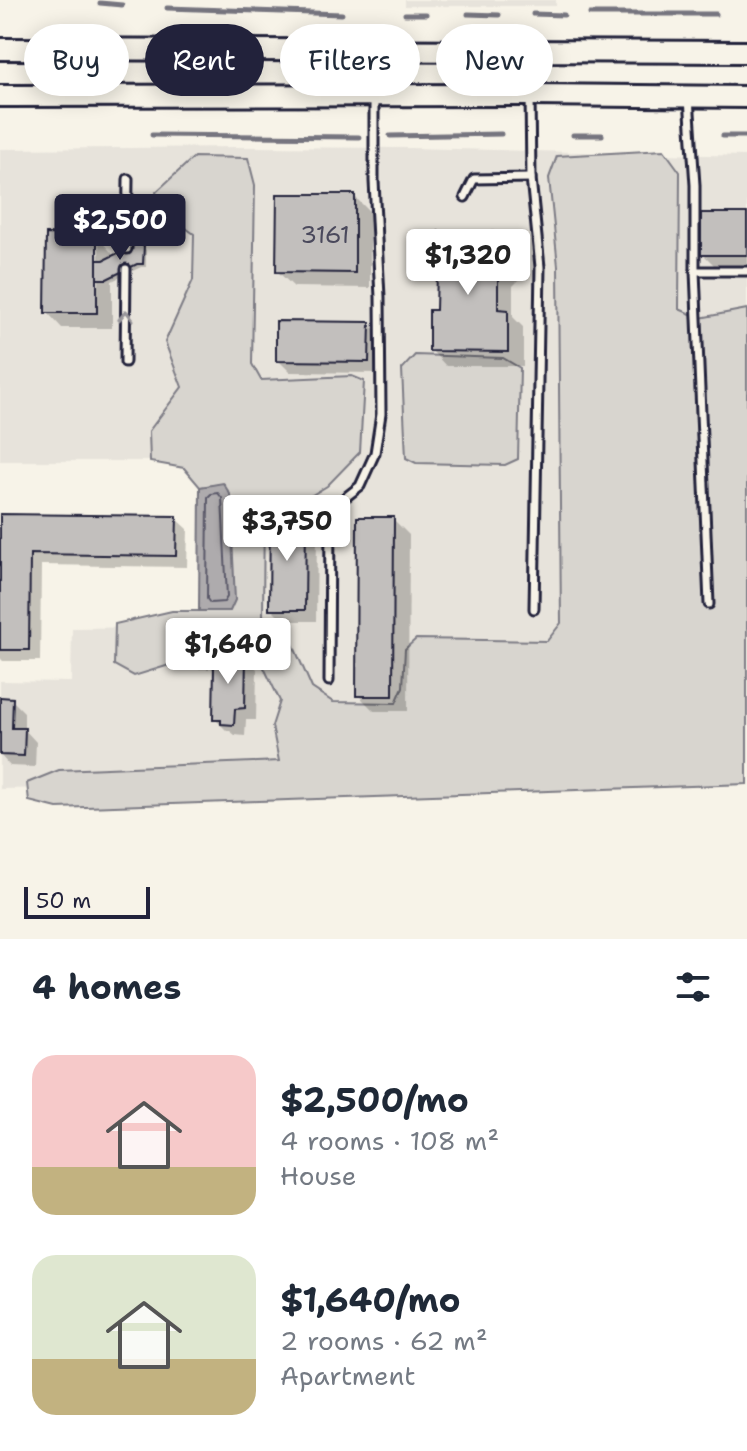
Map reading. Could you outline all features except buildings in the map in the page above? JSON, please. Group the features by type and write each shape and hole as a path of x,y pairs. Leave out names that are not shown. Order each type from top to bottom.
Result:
{"main road":[{"path":"0,49 436,51"},
{"path":"553,51 747,52"},
{"path":"0,96 280,95"},
{"path":"553,95 747,97"}],"lane":[{"path":"329,681 330,516 337,504 360,486 375,453 381,414 374,96"},
{"path":"530,96 531,178 540,267 534,609"},
{"path":"689,96 695,185 695,271 709,604"},
{"path":"465,197 474,179 531,178"},
{"path":"127,249 128,179"},
{"path":"125,362 126,269"},
{"path":"695,271 747,271"}],"shaded area":[{"path":"405,0 556,0 556,6 405,6"},
{"path":"245,147 747,156 747,776 0,789 0,681 71,682 72,628 244,626 244,461 0,461 0,149"},
{"path":"664,150 680,172 679,309 700,318 747,309 747,784 57,808 29,801 27,783 59,770 279,761 272,726 280,701 258,655 213,647 134,676 114,665 115,624 172,611 229,611 224,484 200,487 184,468 150,462 149,431 182,387 165,342 193,280 194,234 161,210 156,192 194,157 248,158 255,185 252,364 261,380 352,376 364,381 360,452 327,486 294,506 264,505 263,616 285,626 312,688 333,702 396,703 403,687 405,649 416,639 547,641 561,623 558,266 549,178 557,156"},
{"path":"415,355 503,358 520,368 518,459 505,465 416,463 406,458 402,369"}],"water":[{"path":"223,483 230,494 235,600 230,611 199,611 200,487"}],"waterway":[{"path":"100,3 122,5"},
{"path":"167,8 342,14"},
{"path":"405,14 426,14"},
{"path":"468,14 499,15"},
{"path":"533,14 564,15"},
{"path":"590,14 716,14"},
{"path":"390,136 501,134"},
{"path":"152,135 359,137"},
{"path":"573,135 602,135"},
{"path":"723,136 747,136"}]}
